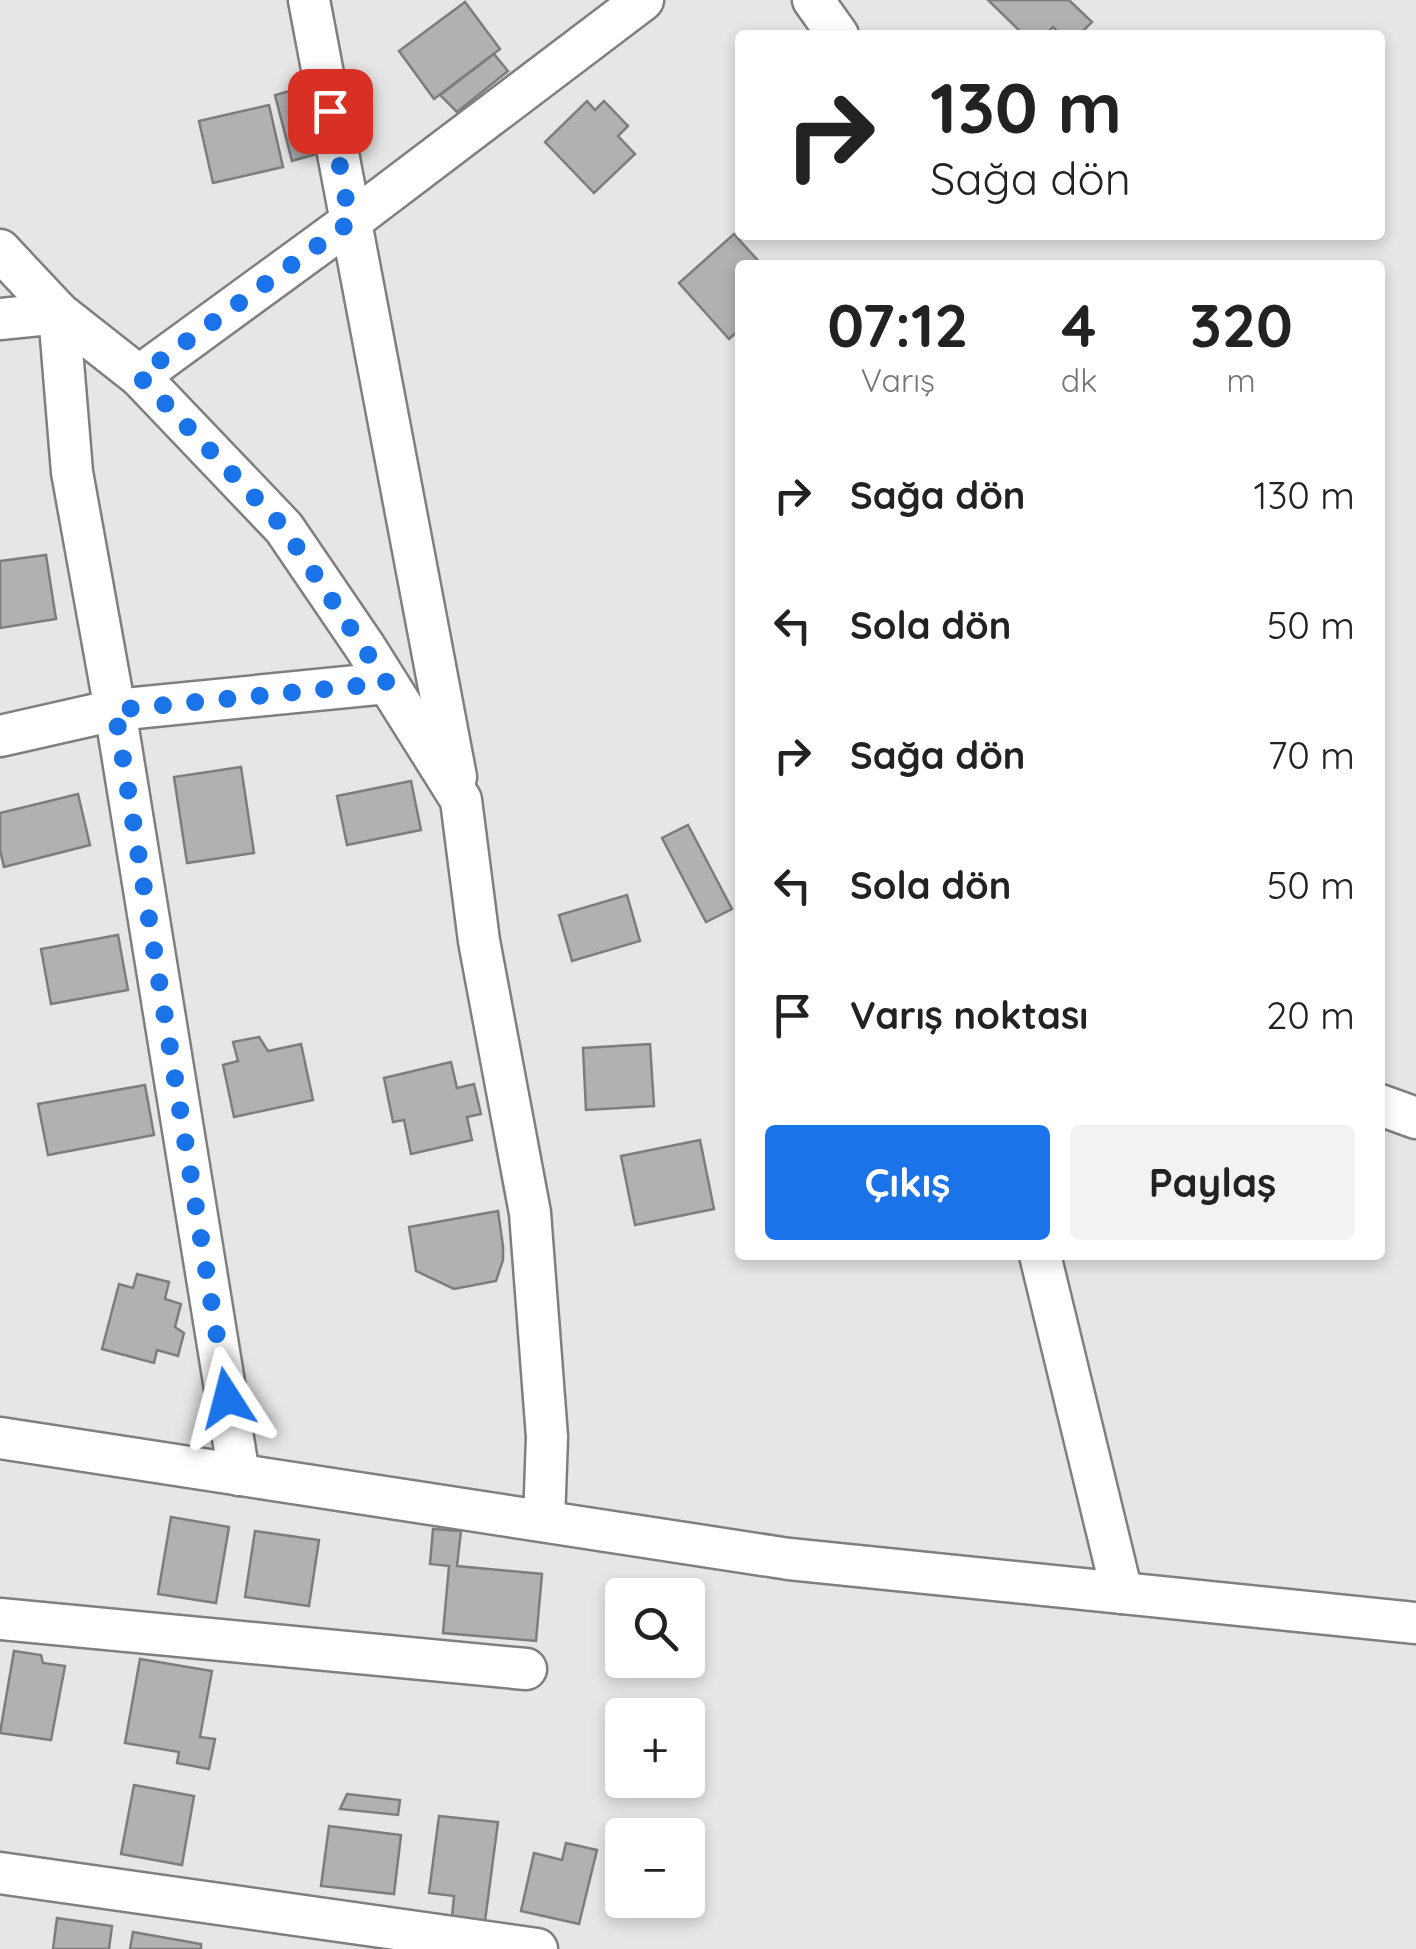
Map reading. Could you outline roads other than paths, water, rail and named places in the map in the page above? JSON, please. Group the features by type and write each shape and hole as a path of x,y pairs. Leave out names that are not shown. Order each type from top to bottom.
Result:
{"street":[{"path":"309,0 461,800 479,941 530,1213 546,1436 544,1522"},
{"path":"139,376 644,0"},
{"path":"812,0 834,30"},
{"path":"0,250 59,313 139,376 284,528 461,800"},
{"path":"0,319 59,313"},
{"path":"59,313 72,472 115,710 239,1475"},
{"path":"0,736 115,710 387,683"},
{"path":"1385,1106 1416,1118"},
{"path":"1041,1260 1122,1593"},
{"path":"0,1438 789,1559 1416,1623"},
{"path":"0,1619 526,1670"},
{"path":"0,1872 537,1949"}]}
